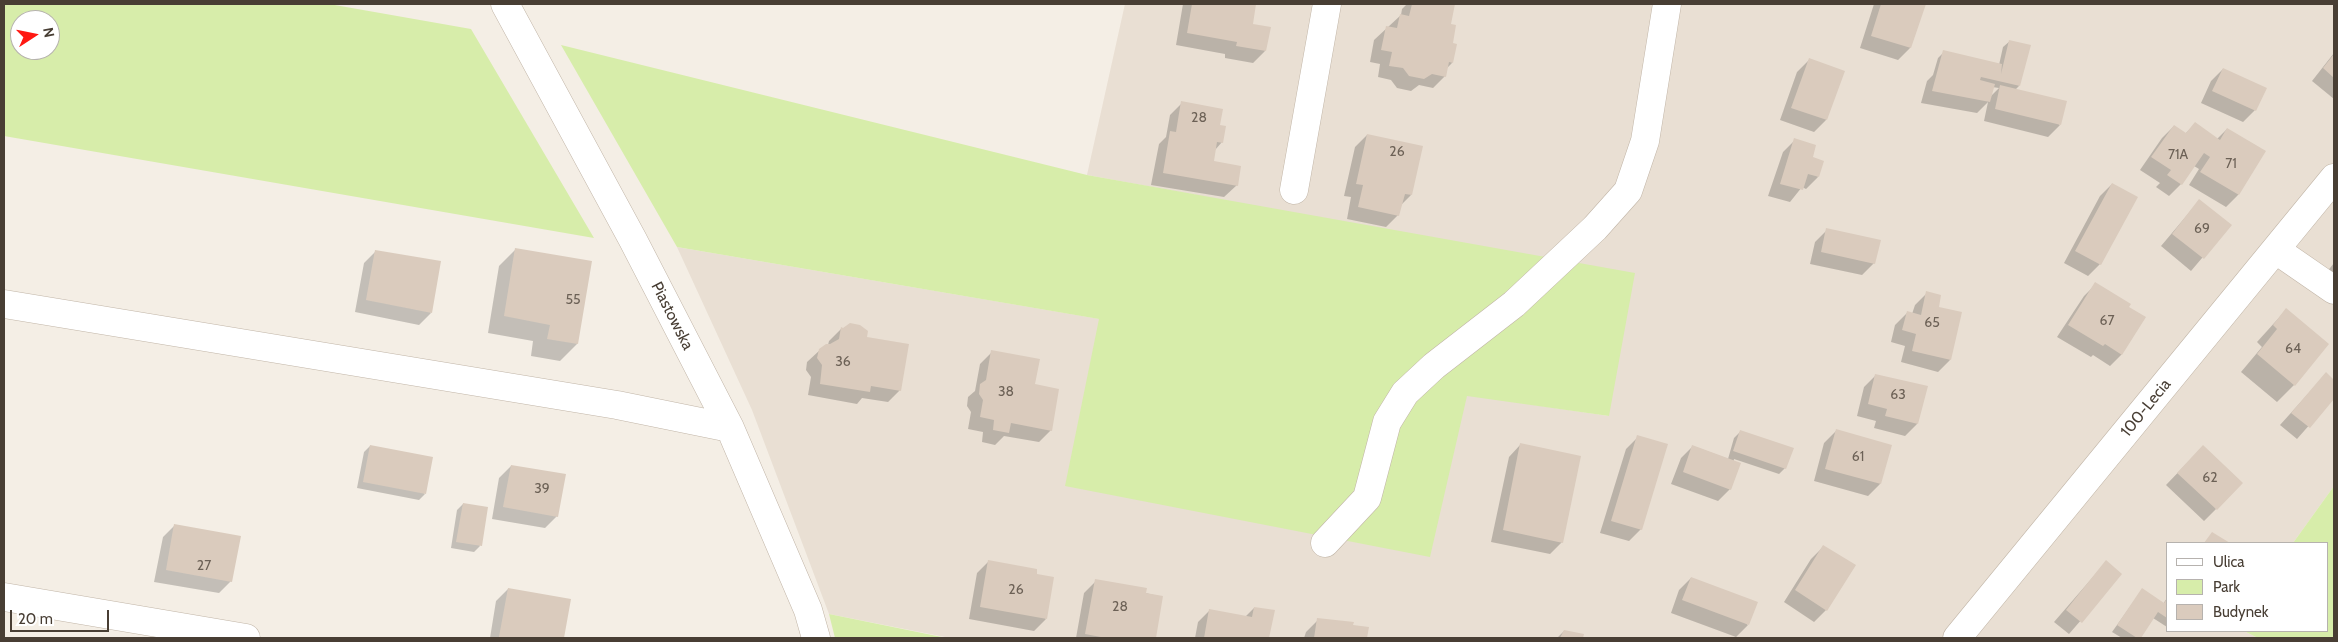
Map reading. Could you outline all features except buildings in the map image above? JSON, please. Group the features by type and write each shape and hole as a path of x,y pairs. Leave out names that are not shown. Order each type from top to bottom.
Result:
{"street":[{"name":"Piastowska","path":"505,4 633,240 730,428 808,610 816,638"},
{"path":"1294,190 1327,4"},
{"path":"1325,543 1367,498 1387,422 1405,393 1434,366 1514,304 1595,228 1628,190 1645,141 1667,4"},
{"name":"100-Lecia","path":"1957,638 2334,178"},
{"path":"2276,250 2334,290"},
{"path":"4,304 617,405 730,428"},
{"path":"4,598 246,638"}],"shaded area":[{"path":"1125,4 2334,4 2334,486 2294,542 2166,542 2166,632 2246,632 2258,638 950,638 829,614 752,410 677,247 1100,319 1467,395 1609,416 1299,214 1087,175"}],"green space":[{"path":"4,4 329,4 471,29 594,238 4,136"},
{"path":"561,45 1087,175 1635,273 1609,416 1467,396 1430,557 1065,486 1099,319 677,247"},
{"path":"2334,486 2334,638 2258,638 2246,632 2328,632 2328,542 2294,542"},
{"path":"829,614 942,637 950,638 835,638"}]}
